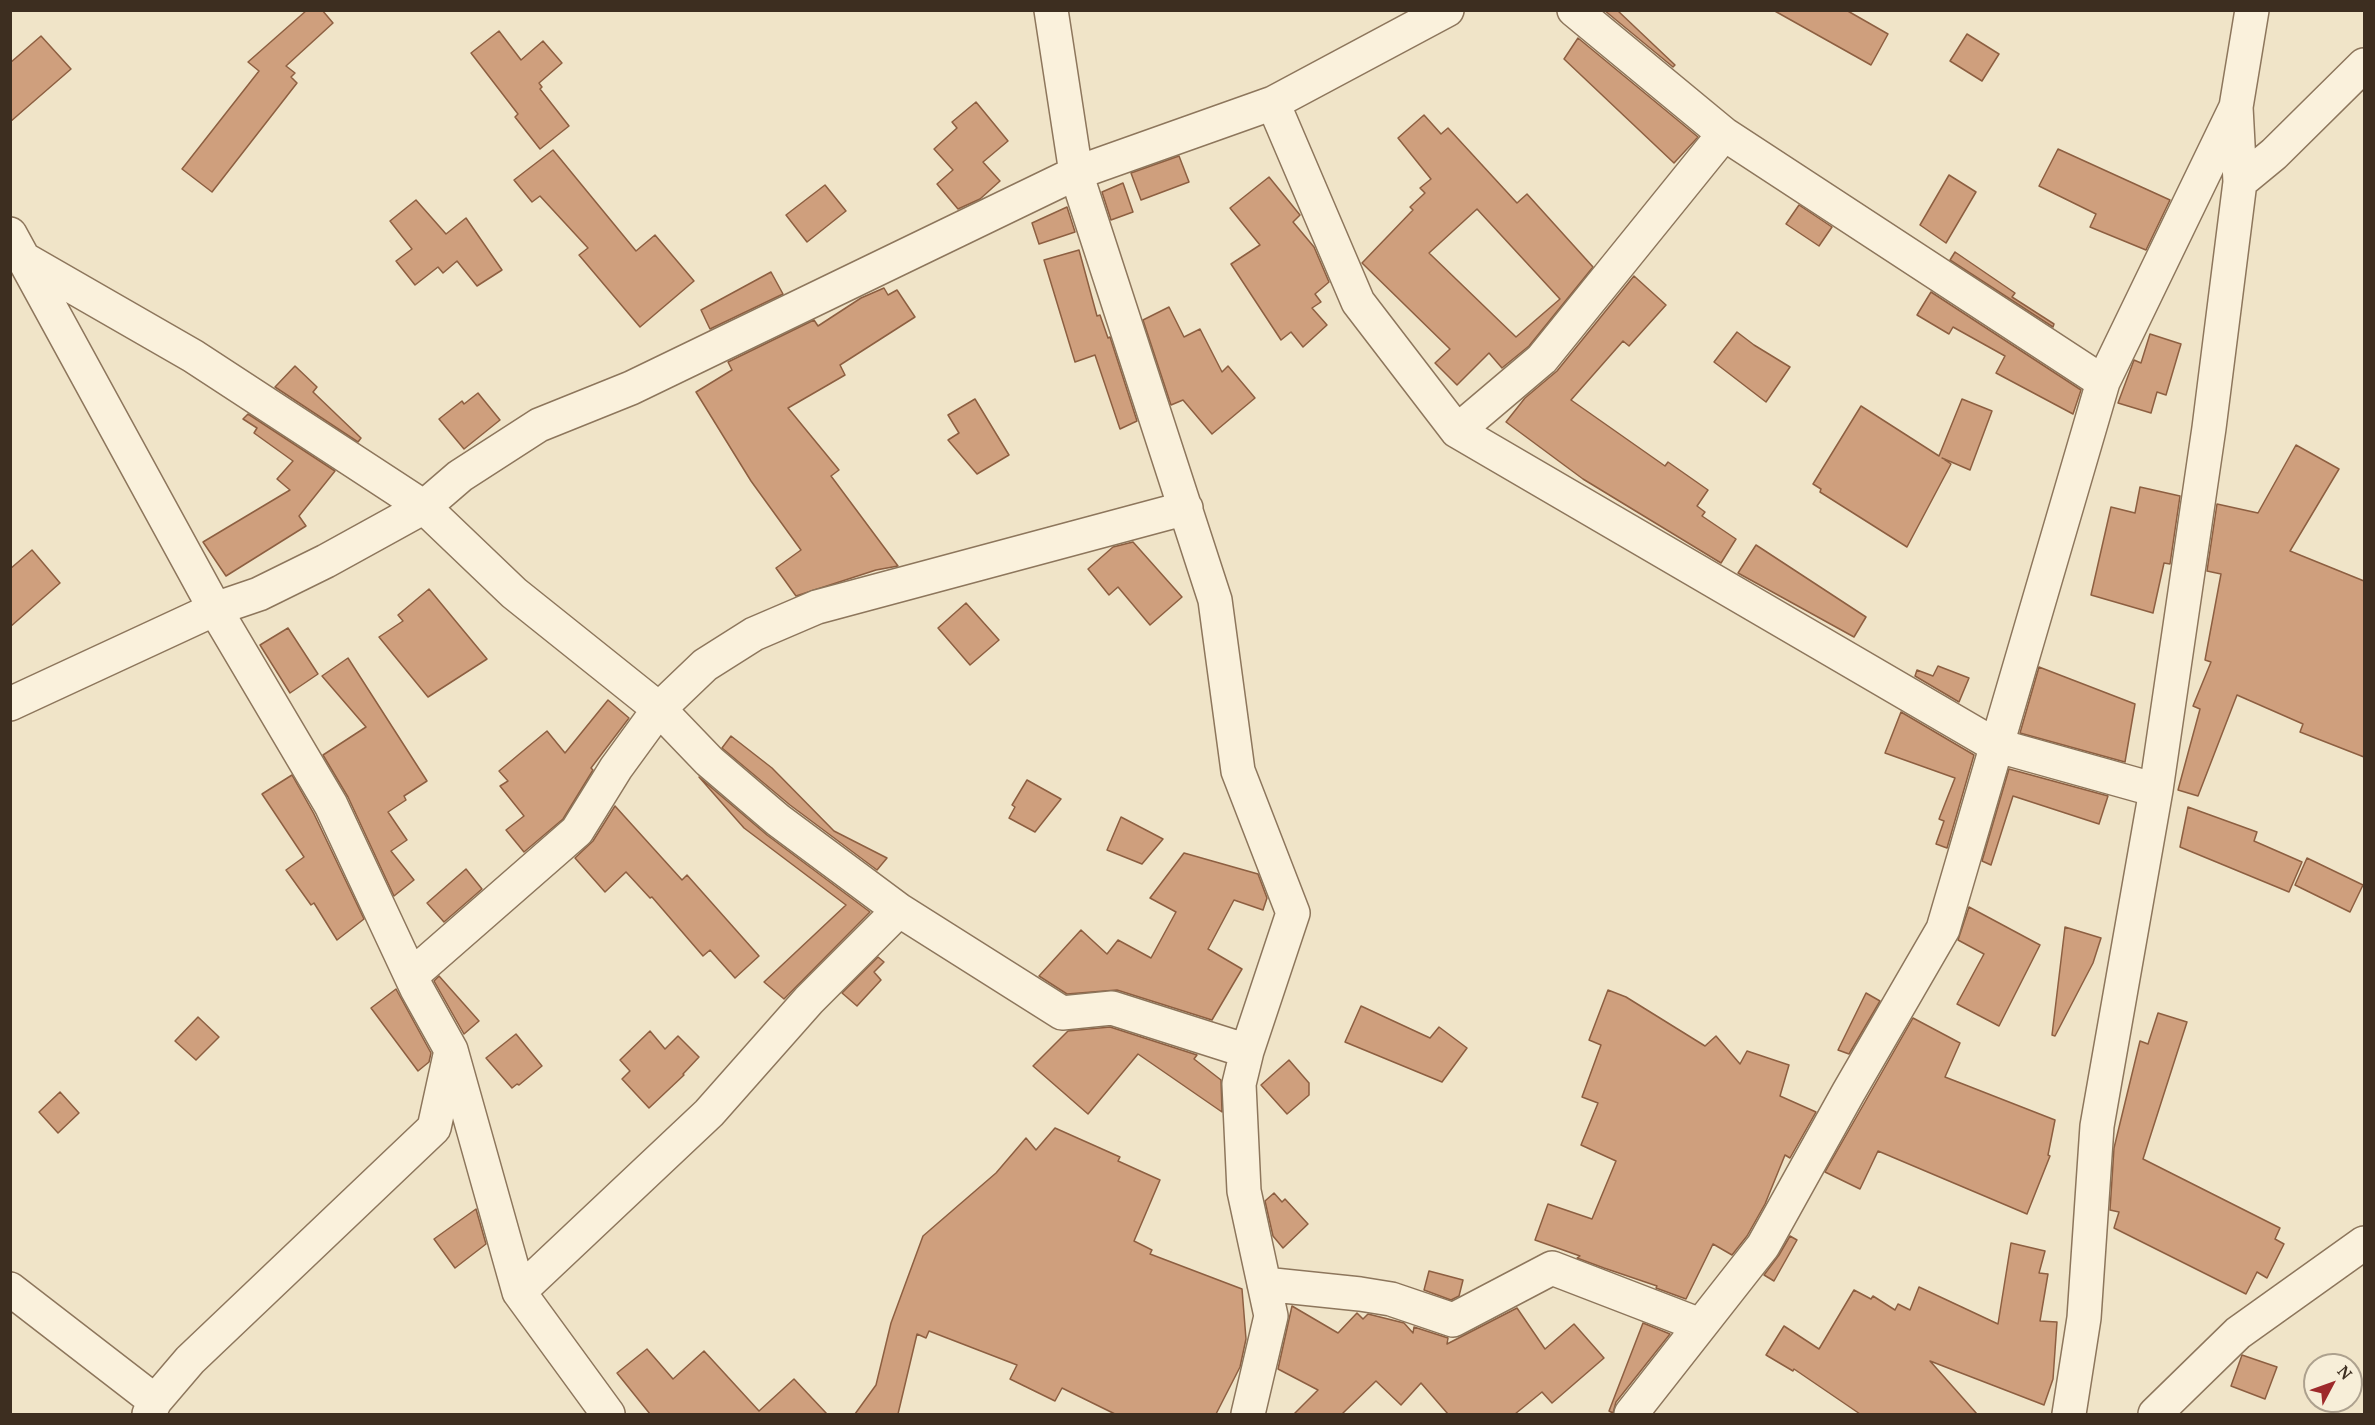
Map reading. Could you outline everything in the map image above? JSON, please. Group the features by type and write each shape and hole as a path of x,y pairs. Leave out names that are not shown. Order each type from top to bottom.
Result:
{"street":[{"path":"1051,10 1076,173 1215,600 1238,771 1293,914 1247,1051 1239,1084 1244,1191 1271,1316 1248,1414"},
{"path":"10,704 215,609 259,594 326,561 424,507 460,476 539,425 631,388 1076,173 1273,103 1447,10"},
{"path":"1574,10 1724,134 2103,382"},
{"path":"2069,1414 2084,1317 2097,1126 2156,790 2209,428 2240,182 2236,107 2252,10"},
{"path":"2240,182 2274,154 2364,65"},
{"path":"1273,103 1358,302 1458,431 1995,745 2156,790"},
{"path":"1631,1414 1763,1246 1943,929 2103,382 2236,107"},
{"path":"1458,431 1542,359 1724,134"},
{"path":"18,247 192,356 424,507 514,593 659,709 709,761 778,820 899,910 1062,1013 1112,1008 1247,1051"},
{"path":"18,247 215,609 331,805 411,976 451,1050 519,1292 608,1414"},
{"path":"411,976 577,831 616,768 659,709 705,665 754,634 817,607 1186,508"},
{"path":"519,1292 709,1113 809,1000 899,910"},
{"path":"10,1289 152,1408 190,1360 434,1128 451,1050"},
{"path":"2155,1414 2238,1333 2364,1243"},
{"path":"1264,1284 1391,1299 1453,1320 1552,1268 1700,1325"}],"building":[{"path":"307,10 322,10 333,23 286,66 295,73 291,77 297,83 212,192 182,169 259,71 248,62"},
{"path":"1604,10 1617,10 1675,65 1673,67"},
{"path":"1773,10 1846,10 1888,34 1871,65"},
{"path":"499,31 521,60 543,41 562,63 539,83 542,87 540,89 569,126 540,149 515,117 518,114 471,53"},
{"path":"1967,34 1999,54 1982,81 1950,61"},
{"path":"41,36 71,69 10,122 10,63"},
{"path":"1578,38 1698,137 1674,163 1564,59"},
{"path":"976,102 1008,141 983,162 1000,181 980,199 958,209 937,184 953,170 934,149 957,128 952,122"},
{"path":"1424,115 1441,134 1448,128 1517,203 1527,194 1593,267 1529,346 1502,368 1489,353 1457,385 1435,363 1450,349 1362,263 1413,210 1410,207 1425,193 1420,188 1431,179 1398,138","holes":["1477,209 1560,299 1516,337 1429,253"]},
{"path":"2058,149 2170,200 2146,250 2090,227 2096,214 2039,186"},
{"path":"553,150 636,251 655,235 694,281 640,327 579,255 588,248 540,196 532,202 514,180"},
{"path":"1179,156 1189,182 1141,200 1131,173"},
{"path":"1949,175 1976,192 1946,243 1920,225"},
{"path":"1269,177 1300,215 1293,222 1314,247 1329,282 1315,294 1321,302 1312,308 1327,325 1303,347 1291,332 1281,340 1231,264 1260,245 1230,208"},
{"path":"1123,183 1133,212 1111,220 1102,192"},
{"path":"825,185 846,211 807,242 786,215"},
{"path":"416,200 446,234 466,218 502,270 477,286 457,261 443,273 438,267 415,285 396,261 412,249 390,221"},
{"path":"1799,205 1832,227 1819,246 1786,224"},
{"path":"1067,207 1075,232 1039,244 1032,223"},
{"path":"1079,250 1097,316 1100,315 1108,338 1110,337 1137,421 1120,429 1095,355 1075,362 1044,260"},
{"path":"1955,252 2015,293 2012,297 2054,324 2053,327 1950,260"},
{"path":"771,272 783,294 710,329 701,310"},
{"path":"1634,276 1666,305 1629,346 1623,341 1571,400 1665,466 1668,462 1708,490 1697,506 1705,512 1702,516 1736,539 1721,563 1583,479 1506,422 1525,398 1557,371"},
{"path":"884,288 888,295 897,290 915,317 840,365 845,375 788,408 839,470 831,476 898,566 876,570 796,596 776,568 801,550 751,481 696,392 732,370 728,362 814,320 818,326 861,298"},
{"path":"1931,292 2081,390 2073,414 1996,373 2005,356 1953,327 1949,334 1917,315"},
{"path":"1169,307 1184,337 1200,329 1222,372 1228,366 1255,398 1212,434 1183,400 1171,405 1143,320"},
{"path":"1737,332 1790,367 1766,402 1714,362"},
{"path":"2150,334 2181,344 2166,395 2157,392 2151,413 2118,403 2134,360 2141,363"},
{"path":"295,366 317,387 313,392 361,438 358,442 275,387"},
{"path":"478,393 500,420 464,449 439,419 462,401 464,404"},
{"path":"975,399 1009,455 977,474 948,440 959,433 948,415"},
{"path":"1962,399 1992,411 1970,470 1942,458 1951,464 1907,547 1820,492 1821,489 1813,484 1861,406 1939,456"},
{"path":"248,414 335,471 299,516 306,526 226,576 203,542 290,490 277,479 293,461 254,433 257,428 243,419"},
{"path":"2296,445 2339,469 2290,551 2364,581 2364,757 2300,732 2303,724 2237,695 2198,796 2178,790 2200,709 2193,706 2211,662 2205,660 2221,574 2207,571 2217,504 2258,513"},
{"path":"2140,487 2180,496 2170,564 2164,563 2153,613 2091,595 2111,507 2135,513"},
{"path":"1133,542 1182,597 1150,625 1118,587 1109,595 1088,569 1113,547"},
{"path":"1756,545 1866,617 1854,637 1738,573"},
{"path":"32,550 60,583 10,627 10,569"},
{"path":"429,589 487,659 428,697 379,637 403,621 398,615"},
{"path":"966,603 999,640 970,665 938,628"},
{"path":"288,628 318,674 290,693 260,645"},
{"path":"348,658 427,781 404,796 406,800 388,812 407,840 391,851 414,880 394,896 348,797 323,755 366,727 322,676"},
{"path":"1938,666 1969,678 1959,702 1915,676 1917,670 1933,676"},
{"path":"2039,667 2135,704 2125,762 2020,733"},
{"path":"608,700 629,718 591,768 593,770 563,819 524,852 506,830 524,816 500,786 508,781 499,771 547,731 565,753"},
{"path":"1901,712 1974,755 1947,848 1936,844 1944,821 1939,819 1955,778 1885,753"},
{"path":"731,736 772,768 834,831 887,858 877,870 790,805 722,748"},
{"path":"2009,769 2108,796 2099,824 2013,796 1991,865 1982,861"},
{"path":"292,775 314,814 364,919 337,940 314,903 311,905 286,870 304,857 262,794"},
{"path":"699,777 767,835 870,912 784,999 764,982 846,905 744,828"},
{"path":"1027,780 1061,799 1035,832 1009,818 1015,807 1012,805"},
{"path":"615,806 682,880 687,875 759,956 735,978 710,950 703,956 652,897 650,898 626,872 605,892 575,858 593,841"},
{"path":"2188,807 2257,832 2254,841 2302,862 2289,892 2180,847"},
{"path":"1121,817 1163,839 1142,864 1107,850"},
{"path":"1184,853 1258,874 1267,898 1263,910 1234,900 1208,949 1242,969 1212,1020 1117,990 1067,994 1039,976 1081,930 1107,954 1118,940 1151,958 1176,912 1150,898"},
{"path":"2307,858 2363,885 2350,912 2295,885"},
{"path":"466,869 482,889 444,922 427,903"},
{"path":"1969,907 2040,945 1999,1026 1957,1004 1984,954 1958,940"},
{"path":"2065,927 2101,938 2093,963 2055,1036 2052,1035"},
{"path":"878,957 884,962 874,972 881,980 857,1006 842,993"},
{"path":"439,976 479,1021 464,1034 434,981"},
{"path":"396,989 431,1053 429,1062 418,1071 371,1008"},
{"path":"1608,990 1626,997 1705,1046 1716,1036 1740,1064 1747,1051 1789,1065 1780,1096 1816,1112 1790,1158 1785,1155 1765,1204 1747,1236 1732,1255 1713,1244 1686,1299 1535,1240 1548,1204 1592,1219 1616,1161 1581,1145 1598,1103 1582,1097 1601,1045 1589,1040"},
{"path":"1866,993 1880,1001 1849,1054 1838,1050"},
{"path":"1361,1006 1430,1038 1439,1027 1467,1048 1442,1082 1345,1042"},
{"path":"2158,1013 2187,1022 2143,1159 2280,1228 2275,1239 2284,1244 2267,1278 2257,1272 2246,1294 2114,1228 2119,1212 2110,1210 2114,1148 2140,1041 2148,1044"},
{"path":"198,1017 219,1037 196,1060 175,1041"},
{"path":"1913,1018 1960,1043 1945,1077 2055,1120 2048,1155 2050,1156 2027,1214 1878,1151 1860,1189 1825,1172"},
{"path":"1110,1027 1197,1055 1194,1059 1221,1080 1222,1112 1138,1054 1088,1114 1033,1066 1068,1031"},
{"path":"650,1031 665,1049 678,1036 699,1057 684,1075 649,1108 622,1079 630,1071 620,1060"},
{"path":"516,1034 542,1066 512,1088 486,1058"},
{"path":"1289,1060 1309,1083 1309,1095 1287,1114 1261,1085"},
{"path":"60,1092 79,1113 58,1133 39,1112"},
{"path":"1055,1128 1120,1157 1118,1161 1160,1180 1134,1241 1152,1250 1150,1254 1242,1289 1246,1339 1240,1367 1216,1414 1115,1414 1062,1388 1055,1401 1010,1379 1017,1365 929,1331 926,1338 917,1334 898,1414 855,1414 876,1385 891,1323 923,1236 996,1173 1026,1138 1036,1150"},
{"path":"1274,1193 1282,1202 1285,1199 1308,1224 1283,1248 1273,1236 1265,1201"},
{"path":"476,1209 486,1244 455,1268 434,1239"},
{"path":"1790,1236 1797,1240 1774,1281 1764,1275"},
{"path":"2011,1243 2045,1251 2039,1273 2048,1274 2040,1321 2057,1322 2053,1379 2044,1405 1930,1361 1977,1414 1860,1414 1794,1369 1793,1371 1766,1355 1784,1326 1819,1349 1854,1290 1871,1299 1873,1296 1895,1310 1898,1304 1910,1310 1919,1287 1998,1324"},
{"path":"1429,1271 1463,1280 1459,1296 1451,1300 1424,1290"},
{"path":"1292,1306 1338,1333 1357,1313 1363,1319 1368,1314 1404,1323 1413,1333 1414,1327 1448,1338 1447,1344 1517,1308 1545,1349 1574,1324 1604,1358 1552,1403 1542,1392 1515,1414 1448,1414 1421,1383 1401,1405 1376,1381 1342,1414 1294,1414 1318,1390 1278,1369"},
{"path":"1643,1323 1670,1334 1616,1402 1613,1413 1609,1411"},
{"path":"647,1349 673,1379 704,1351 759,1411 794,1379 827,1414 650,1414 617,1373"},
{"path":"2242,1355 2277,1367 2265,1399 2231,1386"}]}
